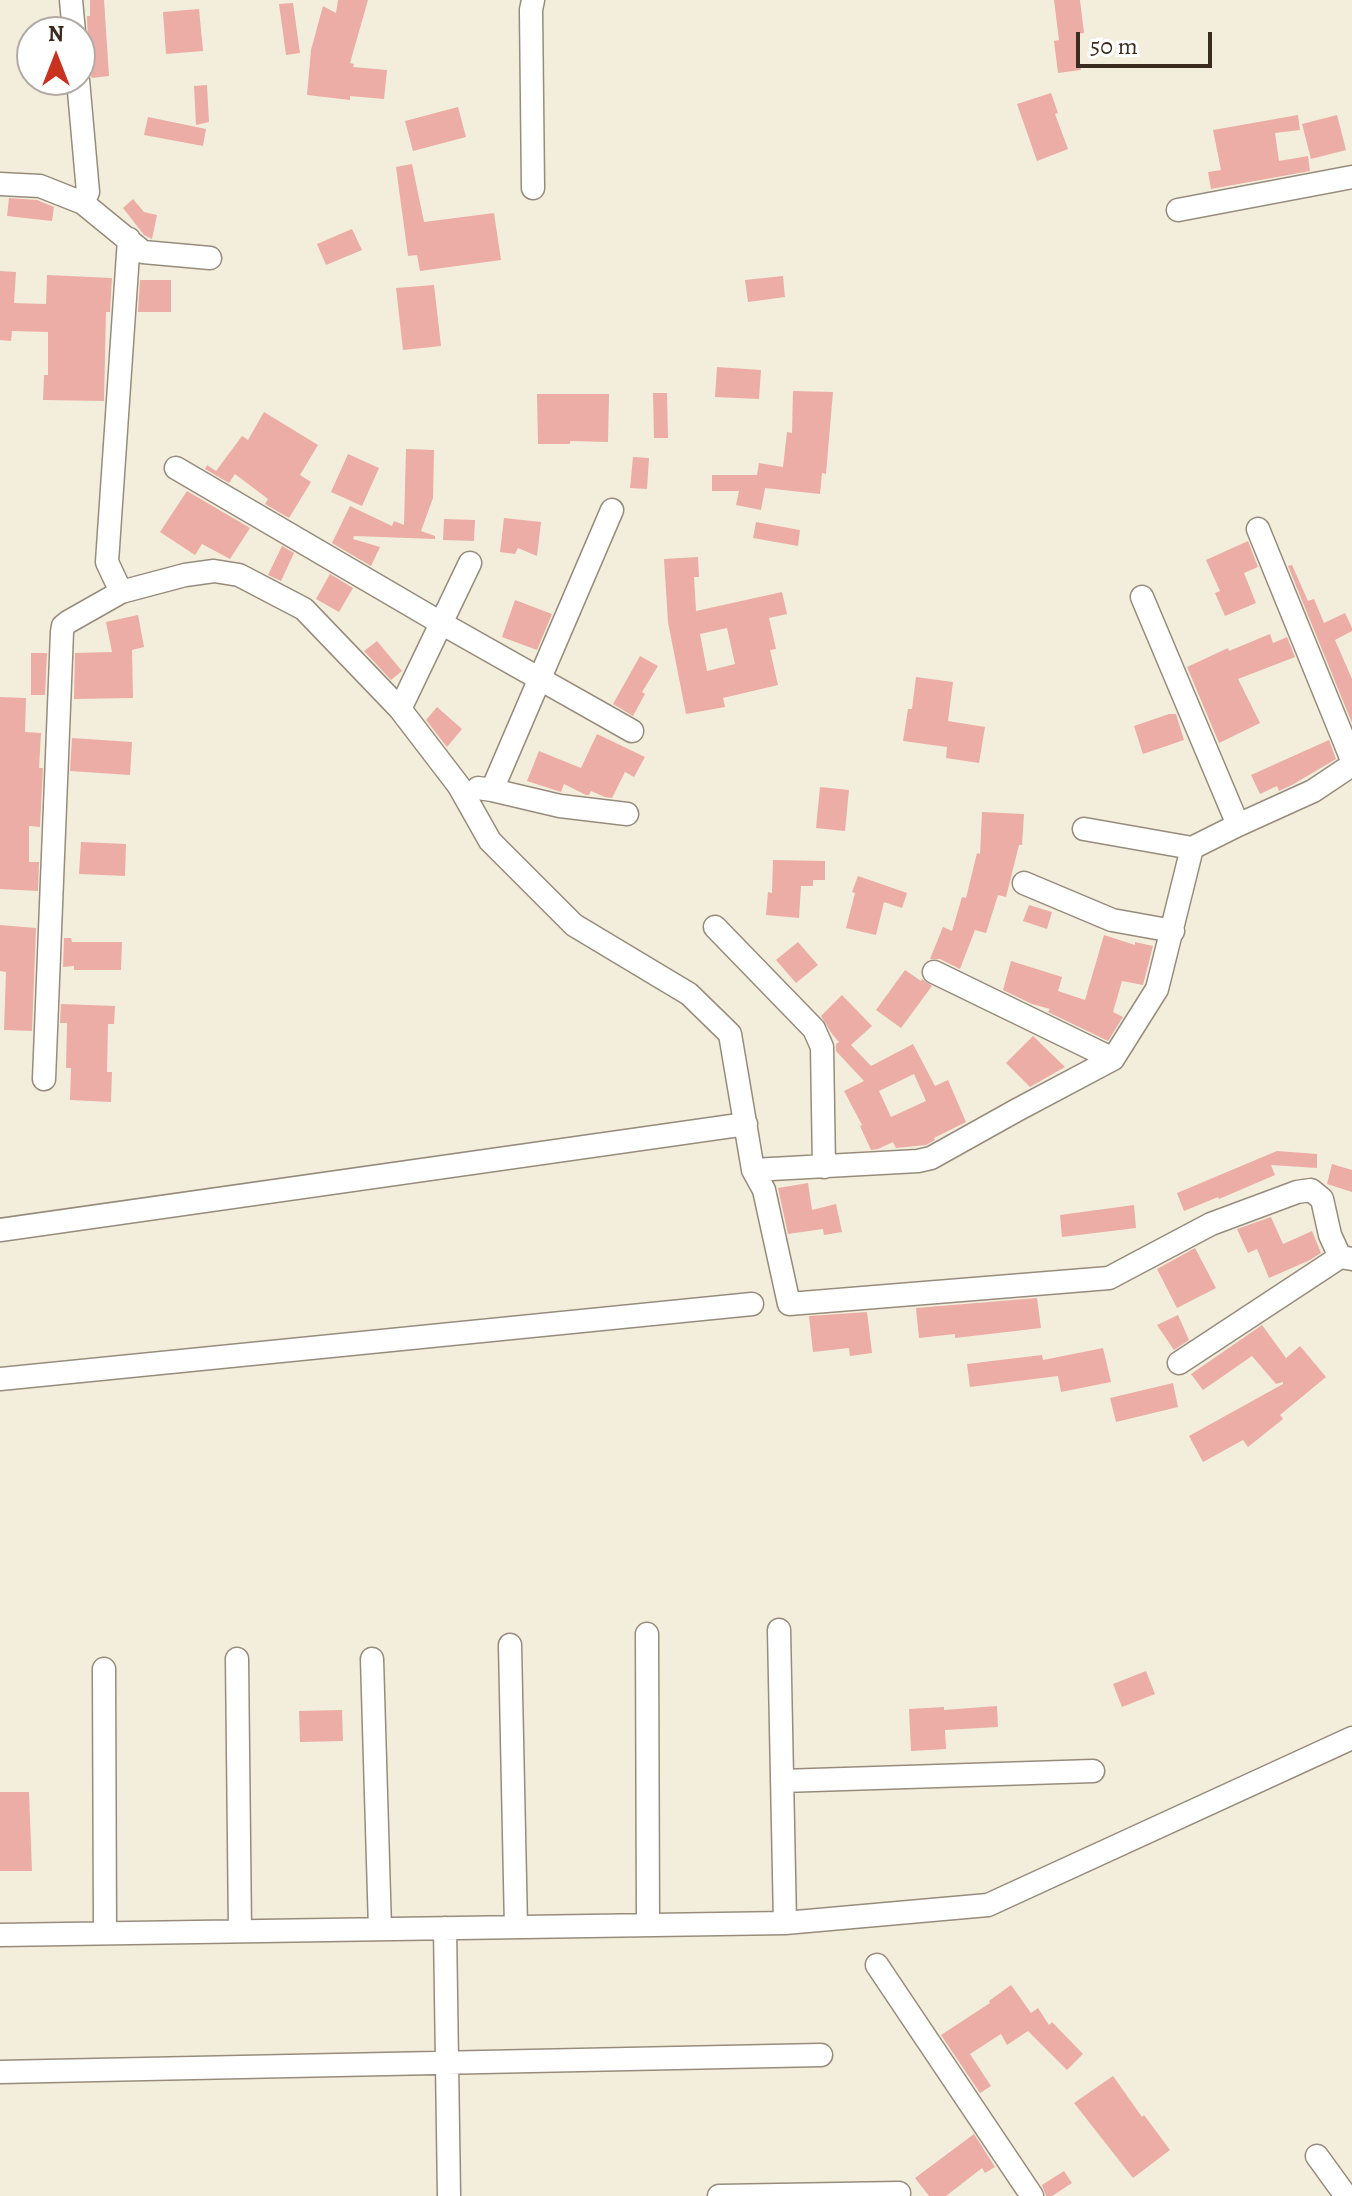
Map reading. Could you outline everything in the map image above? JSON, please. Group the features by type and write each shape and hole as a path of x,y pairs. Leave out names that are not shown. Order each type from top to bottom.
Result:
{"street":[{"path":"533,0 533,188"},
{"path":"79,96 88,192 83,203"},
{"path":"1178,210 1352,177"},
{"path":"0,184 40,186 83,203 143,252 210,258"},
{"path":"121,592 107,562 129,239"},
{"path":"176,468 632,731"},
{"path":"492,790 612,510"},
{"path":"1084,829 1192,848 1313,791 1352,762 1258,529"},
{"path":"400,709 470,563"},
{"path":"44,1079 63,626 121,592 185,575 214,571 239,575 304,609 400,709 459,786 490,841 574,925 689,994 730,1034 753,1170 764,1190 789,1304 1109,1278 1211,1224 1297,1192 1311,1190 1322,1199 1330,1235 1346,1258 1179,1363"},
{"path":"1142,597 1238,825"},
{"path":"459,786 492,790 560,806 627,814"},
{"path":"753,1170 931,1158 1113,1059 1157,989 1192,848"},
{"path":"1024,883 1112,920 1173,931"},
{"path":"715,927 814,1029 822,1047 824,1167"},
{"path":"934,972 1113,1059"},
{"path":"0,1230 746,1124"},
{"path":"0,1379 752,1304"},
{"path":"779,1630 785,1923"},
{"path":"647,1634 648,1925"},
{"path":"510,1645 516,1927"},
{"path":"237,1659 240,1931"},
{"path":"372,1659 380,1929"},
{"path":"104,1669 105,1933"},
{"path":"0,1935 785,1923 988,1905 1352,1738"},
{"path":"782,1781 1093,1771"},
{"path":"445,1928 449,2196"},
{"path":"877,1965 1032,2196"},
{"path":"0,2072 821,2055"},
{"path":"1317,2156 1346,2196"},
{"path":"719,2196 899,2193"}],"building":[{"path":"90,0 104,0 109,76 96,78 96,16 90,16"},
{"path":"338,0 368,0 350,63 354,64 353,67 387,70 384,99 350,96 350,100 307,95 311,50 323,6 336,13"},
{"path":"1054,0 1080,0 1084,33 1076,34 1081,70 1058,73 1054,41 1059,40"},
{"path":"293,3 300,53 286,55 279,4"},
{"path":"199,9 203,51 166,54 163,12"},
{"path":"207,85 209,122 196,125 194,86"},
{"path":"1051,93 1068,149 1037,161 1017,104"},
{"path":"458,107 466,137 413,151 405,121"},
{"path":"1298,115 1300,130 1275,133 1279,161 1308,156 1310,171 1211,189 1208,172 1221,170 1213,130"},
{"path":"1337,115 1346,150 1311,159 1302,124"},
{"path":"148,117 206,129 203,146 144,135"},
{"path":"412,164 424,222 494,213 501,260 420,271 417,255 408,256 396,167"},
{"path":"9,198 37,200 54,207 52,221 7,216"},
{"path":"133,199 144,212 157,215 152,239 144,235 123,208"},
{"path":"352,229 362,250 326,265 317,244"},
{"path":"0,271 16,272 14,303 46,304 47,275 112,278 110,312 106,312 104,401 43,400 44,375 48,375 48,332 12,331 11,341 0,340"},
{"path":"783,276 785,297 748,302 745,280"},
{"path":"140,280 171,280 171,312 138,312"},
{"path":"434,285 441,346 403,350 396,288"},
{"path":"717,367 761,370 759,399 715,397"},
{"path":"793,391 833,392 826,474 822,473 820,494 765,488 761,510 736,505 739,491 712,491 712,475 757,475 759,463 783,467 787,432 792,433"},
{"path":"653,393 667,393 668,438 654,438"},
{"path":"537,394 609,394 608,442 538,444"},
{"path":"264,412 318,445 300,475 311,482 289,518 265,504 268,499 235,474 229,483 205,469 207,465 216,471 242,436 248,440"},
{"path":"406,449 434,450 433,498 421,531 435,536 435,539 354,536 353,539 380,547 371,566 332,543 350,506 392,526 394,521 404,525"},
{"path":"348,454 379,468 362,506 331,492"},
{"path":"633,457 649,458 647,489 630,488"},
{"path":"187,491 250,528 230,559 202,544 195,555 160,532"},
{"path":"504,518 541,522 537,556 518,548 515,554 500,552"},
{"path":"444,519 475,520 474,541 443,540"},
{"path":"756,522 800,530 798,546 753,538"},
{"path":"1248,541 1258,567 1244,573 1256,603 1225,616 1215,593 1220,591 1206,560"},
{"path":"282,546 294,553 281,581 268,575"},
{"path":"698,557 699,577 694,577 696,611 782,592 787,614 769,618 776,649 770,650 778,685 723,698 725,707 686,714 668,622 664,559","holes":["727,628 735,664 707,671 700,634"]},
{"path":"1292,565 1308,601 1314,599 1324,623 1345,613 1352,628 1352,631 1335,640 1352,679 1352,723 1288,566"},
{"path":"330,574 353,588 339,612 316,599"},
{"path":"515,600 552,614 537,650 502,637"},
{"path":"138,615 144,647 132,650 133,698 74,699 75,653 112,652 106,622"},
{"path":"1270,634 1273,643 1287,637 1295,657 1238,679 1260,723 1219,743 1187,667 1228,648 1229,651"},
{"path":"377,641 402,671 391,680 364,651"},
{"path":"31,653 47,653 45,695 31,695"},
{"path":"640,656 658,666 642,692 645,694 633,716 613,704"},
{"path":"916,677 953,682 948,721 985,727 979,763 946,758 947,747 903,741 908,709 912,709"},
{"path":"0,697 26,698 25,732 41,733 40,827 29,826 29,862 39,862 38,891 0,889"},
{"path":"437,707 462,729 447,747 426,720"},
{"path":"1176,714 1184,740 1143,754 1134,726"},
{"path":"597,734 645,757 634,777 625,772 612,798 591,791 586,795 564,784 561,792 527,781 539,751 581,768"},
{"path":"72,738 132,742 130,775 70,771"},
{"path":"1329,740 1336,759 1279,791 1277,786 1260,794 1251,775"},
{"path":"820,787 849,790 845,831 816,828"},
{"path":"982,812 1024,814 1022,845 1019,845 1006,897 998,895 986,933 975,930 960,969 940,959 930,959 943,927 952,931 962,897 966,898 977,853 980,854"},
{"path":"81,842 126,844 125,876 79,874"},
{"path":"773,860 825,861 825,880 813,880 813,886 801,886 799,918 766,915 768,892 772,893"},
{"path":"858,876 907,893 902,908 884,902 876,935 846,928"},
{"path":"1029,905 1052,912 1047,929 1023,921"},
{"path":"0,925 36,928 32,1031 4,1030 6,972 0,971"},
{"path":"1104,935 1135,945 1135,942 1153,946 1143,985 1122,981 1113,1012 1123,1017 1108,1041 1048,1012 1050,1009 1003,990 1011,961 1062,977 1058,991 1085,1000"},
{"path":"64,938 71,938 72,942 122,942 121,970 74,970 74,966 63,967"},
{"path":"798,942 818,965 796,983 776,960"},
{"path":"905,970 932,986 901,1028 876,1010"},
{"path":"842,995 872,1026 851,1045 871,1066 913,1044 935,1086 948,1080 966,1122 926,1145 896,1148 893,1142 871,1150 844,1091 864,1081 836,1051 839,1042 821,1016","holes":["914,1074 926,1101 891,1117 879,1091"]},
{"path":"61,1004 115,1006 114,1024 108,1024 107,1072 112,1072 111,1102 70,1100 71,1068 66,1068 67,1023 60,1023"},
{"path":"1033,1036 1065,1067 1030,1087 1006,1063"},
{"path":"1277,1151 1317,1154 1317,1168 1271,1165 1275,1175 1184,1211 1177,1193"},
{"path":"1332,1164 1352,1170 1352,1192 1327,1184"},
{"path":"808,1183 812,1210 836,1204 842,1232 824,1235 823,1229 788,1234 778,1188"},
{"path":"1134,1205 1136,1228 1062,1237 1060,1215"},
{"path":"1271,1217 1283,1244 1312,1231 1321,1253 1269,1278 1257,1249 1248,1253 1237,1229"},
{"path":"1195,1248 1216,1288 1177,1308 1157,1269"},
{"path":"1037,1298 1041,1328 955,1338 955,1334 919,1338 916,1308"},
{"path":"867,1312 872,1353 850,1356 849,1348 813,1352 809,1316"},
{"path":"1178,1315 1189,1340 1174,1350 1157,1325"},
{"path":"1262,1325 1286,1358 1300,1346 1326,1377 1280,1415 1283,1419 1248,1447 1243,1440 1203,1462 1189,1436 1283,1382 1276,1384 1252,1356 1203,1390 1191,1374"},
{"path":"1103,1348 1111,1382 1061,1392 1058,1376 970,1387 967,1364 1042,1355 1043,1360"},
{"path":"1173,1383 1178,1407 1116,1422 1110,1398"},
{"path":"1146,1671 1155,1694 1122,1707 1113,1684"},
{"path":"997,1706 998,1727 945,1730 946,1749 911,1751 909,1709"},
{"path":"342,1710 343,1741 300,1742 299,1711"},
{"path":"0,1792 29,1792 32,1871 0,1871"},
{"path":"1011,1985 1031,2013 1038,2008 1049,2025 1052,2022 1083,2054 1067,2070 1028,2031 1007,2045 1001,2034 970,2054 991,2086 980,2093 941,2035 990,2003"},
{"path":"1113,2076 1170,2150 1133,2178 1074,2103"},
{"path":"974,2134 995,2167 985,2173 982,2168 946,2196 929,2196 915,2178"},
{"path":"1064,2171 1072,2183 1052,2196 1046,2196 1042,2185"}]}
